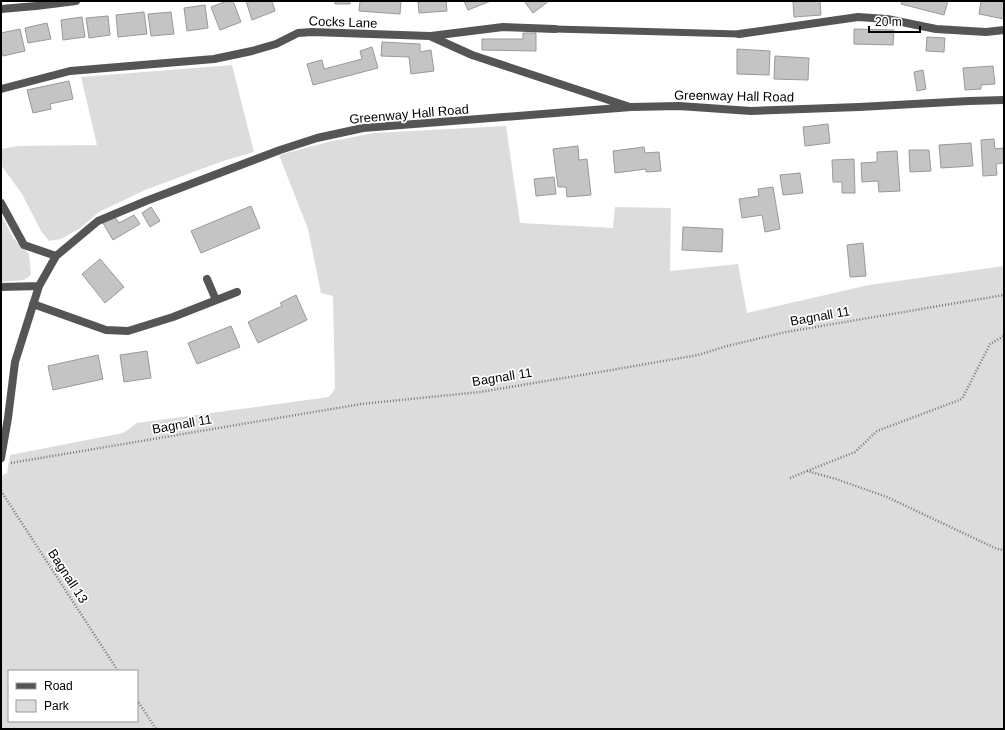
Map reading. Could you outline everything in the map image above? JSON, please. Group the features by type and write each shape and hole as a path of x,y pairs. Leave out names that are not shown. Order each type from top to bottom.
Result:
{"street":[{"path":"1,9 76,1"},
{"path":"739,34 811,23 858,18 887,19 936,29 986,32 1004,30"},
{"path":"430,36 503,27 555,29"},
{"name":"Cocks Lane","path":"1,88 70,71 214,59 258,50 276,44 298,33 430,36 472,55 631,107"},
{"name":"Greenway Hall Road","path":"1,458 15,362 38,286 56,256 98,221 146,200 317,138 363,128 631,107 679,106 751,111 1004,100"},
{"path":"1,203 24,245 56,256"},
{"path":"207,279 216,300"},
{"path":"1,287 38,286"},
{"path":"33,304 106,330 128,330 173,317 237,292"}],"lane":[{"path":"555,29 739,34"}],"path":[{"name":"Bagnall 11","path":"9,464 361,404 480,392 594,373 698,355 727,346 786,332 1004,295"},
{"path":"790,478 855,452 877,430 962,399 990,344 1004,336"},
{"path":"808,472 836,479 887,497 997,549 1004,550"},
{"name":"Bagnall 13","path":"1,491 117,670"},
{"path":"138,702 156,729"}],"green space":[{"path":"232,65 254,152 223,161 145,190 99,212 79,229 61,239 49,241 41,231 22,194 1,165 1,149 19,146 97,145 81,77"},
{"path":"506,126 520,223 613,228 615,207 671,208 670,271 738,264 747,313 869,285 1004,266 1004,729 1,729 1,476 7,473 10,455 123,433 137,423 329,397 335,389 333,296 321,293 308,229 279,155 328,142 374,133"},
{"path":"1,214 13,238 29,254 31,275 24,280 1,282"}],"building":[{"path":"227,1 233,1 241,22 220,30 211,7"},
{"path":"246,1 272,1 275,11 252,20"},
{"path":"335,1 350,1 350,4 335,4"},
{"path":"360,1 401,1 400,14 359,11"},
{"path":"446,1 447,11 419,13 418,2"},
{"path":"464,1 491,1 468,10"},
{"path":"524,1 549,1 533,13"},
{"path":"793,1 820,1 821,15 794,17"},
{"path":"902,1 948,1 944,15 901,4"},
{"path":"981,1 1004,1 1004,19 979,14"},
{"path":"205,5 208,28 187,31 184,8"},
{"path":"144,12 147,34 118,37 116,15"},
{"path":"171,12 174,34 151,36 148,14"},
{"path":"108,16 110,35 89,38 86,18"},
{"path":"82,17 85,37 63,40 61,20"},
{"path":"47,23 51,39 28,43 25,28"},
{"path":"20,29 25,51 3,56 1,48 1,33"},
{"path":"854,29 894,30 893,45 854,44"},
{"path":"523,33 536,33 536,51 482,50 482,39 523,39"},
{"path":"927,37 945,38 944,52 926,51"},
{"path":"382,42 420,44 420,52 431,50 434,71 411,74 409,57 381,56"},
{"path":"372,47 378,68 313,85 307,64 322,60 324,69 362,59 360,51"},
{"path":"737,49 770,51 769,75 737,74"},
{"path":"775,56 809,58 808,80 774,79"},
{"path":"993,66 995,84 981,85 981,89 965,90 963,68"},
{"path":"923,70 926,89 917,91 914,72"},
{"path":"69,81 73,99 50,104 51,109 33,113 27,90"},
{"path":"828,124 830,143 805,146 803,127"},
{"path":"994,139 995,149 1003,148 1004,163 996,164 997,175 983,176 981,140"},
{"path":"971,143 973,166 941,168 939,145"},
{"path":"578,146 579,160 587,159 591,195 567,197 566,187 558,187 553,149"},
{"path":"644,147 645,153 659,152 661,171 646,172 646,169 615,173 613,151"},
{"path":"909,150 929,150 931,171 910,172"},
{"path":"897,151 900,191 879,192 878,181 862,182 861,163 877,162 877,152"},
{"path":"854,159 855,193 842,193 842,182 833,182 832,160"},
{"path":"800,173 803,193 783,195 780,175"},
{"path":"554,177 556,194 536,196 534,179"},
{"path":"773,187 780,229 765,232 762,215 742,218 739,199 759,196 758,189"},
{"path":"251,206 260,228 201,253 191,231"},
{"path":"151,207 160,221 150,227 142,213"},
{"path":"134,215 140,224 113,240 103,223 114,216 119,223"},
{"path":"683,227 723,229 722,252 682,250"},
{"path":"863,243 866,276 850,277 847,245"},
{"path":"100,259 124,287 105,303 82,274"},
{"path":"296,295 307,320 258,343 248,322 282,306 280,303"},
{"path":"231,326 240,347 197,364 188,343"},
{"path":"147,351 151,378 124,382 120,355"},
{"path":"98,355 103,379 53,390 48,366"}]}
